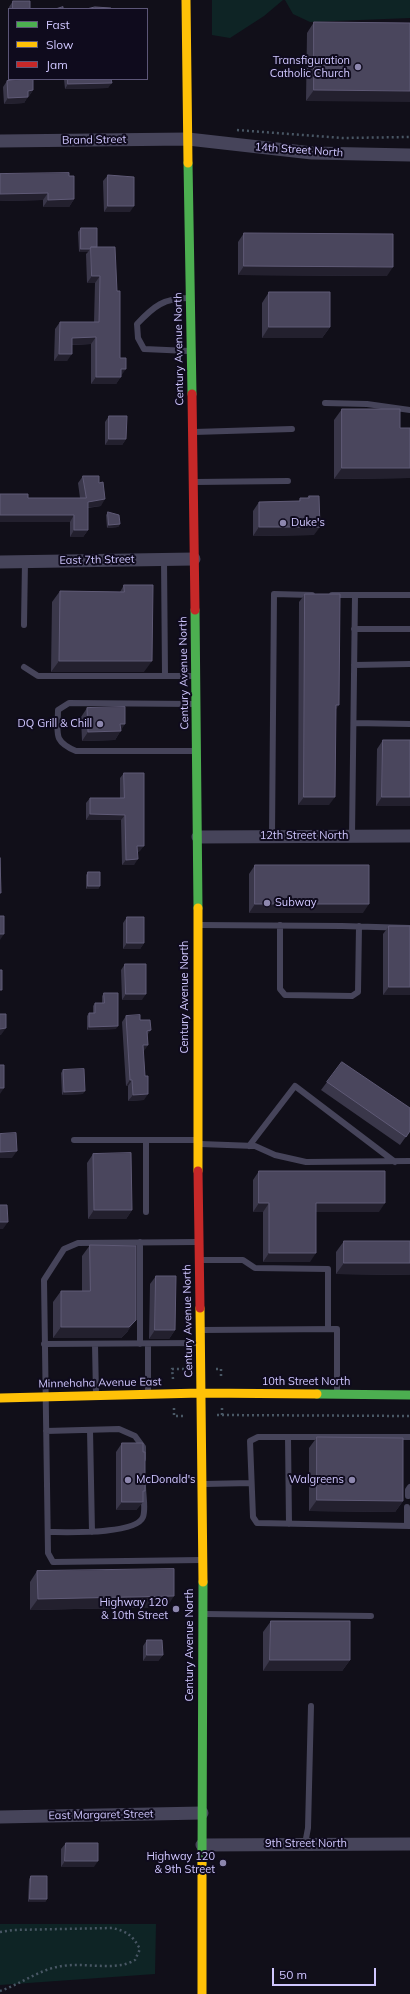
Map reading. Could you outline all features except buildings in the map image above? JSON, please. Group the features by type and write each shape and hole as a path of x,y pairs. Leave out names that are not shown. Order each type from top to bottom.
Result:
{"main road":[{"name":"Century Avenue North","path":"186,0 198,837 198,1142 203,1614 202,1994"},
{"name":"10th Street North","path":"201,1393 410,1395"},
{"name":"Minnehaha Avenue East","path":"0,1398 201,1393"}],"street":[{"name":"Brand Street","path":"0,141 188,139"},
{"name":"14th Street North","path":"188,139 312,153 410,155"},
{"name":"East 7th Street","path":"0,562 194,559"},
{"name":"12th Street North","path":"198,837 410,836"},
{"name":"East Margaret Street","path":"0,1817 202,1814"},
{"name":"9th Street North","path":"202,1845 410,1844"}],"lane":[{"path":"190,298 175,298 161,303 138,324 138,338 144,349 191,351"},
{"path":"325,403 367,404 410,410"},
{"path":"192,432 292,429"},
{"path":"193,482 288,481"},
{"path":"164,560 165,676"},
{"path":"24,625 26,561"},
{"path":"272,836 274,594 318,595"},
{"path":"326,595 410,595"},
{"path":"352,836 355,595"},
{"path":"354,629 410,629"},
{"path":"354,665 410,664"},
{"path":"24,667 38,676 196,676"},
{"path":"196,704 69,703 58,710 58,738 62,745 76,751 197,751"},
{"path":"354,723 410,724"},
{"path":"197,925 358,926 410,928"},
{"path":"280,925 280,989 285,995 352,996 358,992 358,926"},
{"path":"249,1146 295,1086 395,1162"},
{"path":"74,1140 146,1140 255,1146 275,1155 306,1162 410,1161"},
{"path":"146,1140 146,1212"},
{"path":"140,1242 140,1344"},
{"path":"199,1242 78,1243 64,1249 44,1280 44,1397 48,1553 52,1562 202,1560"},
{"path":"200,1260 243,1260 255,1268 328,1269 328,1329"},
{"path":"200,1330 337,1329 337,1394"},
{"path":"44,1344 200,1343"},
{"path":"95,1344 96,1396"},
{"path":"148,1344 148,1394"},
{"path":"46,1430 119,1429 135,1436 143,1447 143,1462"},
{"path":"90,1430 92,1532"},
{"path":"407,1507 409,1526 257,1523 253,1517 250,1441 258,1437 410,1437"},
{"path":"288,1437 289,1524"},
{"path":"48,1532 111,1531 138,1523 143,1517 143,1478"},
{"path":"202,1484 251,1483"},
{"path":"408,1496 408,1490 410,1487"},
{"path":"203,1614 371,1616"},
{"path":"305,1844 308,1828 311,1706"}],"path":[{"path":"234,129 343,138 410,137"},
{"path":"222,1415 410,1416"},
{"path":"0,1932 13,1930 112,1928 129,1934 134,1938 140,1949 135,1960 121,1966 83,1964 61,1966 44,1970 18,1984 0,1991"}],"green space":[{"path":"212,0 283,0 264,16 230,38 212,35"},
{"path":"285,0 410,0 410,18 310,22 293,14"},
{"path":"0,1924 156,1924 155,1974 0,1985"}],"traffic: fast":[{"path":"188,163 192,394"},
{"path":"195,610 198,908"},
{"path":"317,1394 410,1395"},
{"path":"202,1863 203,1582"}],"traffic: slow":[{"path":"186,0 188,163"},
{"path":"198,908 198,1171"},
{"path":"200,1308 203,1582"},
{"path":"0,1398 201,1393 317,1394"},
{"path":"202,1863 202,1994"}],"traffic: jam":[{"path":"192,394 195,610"},
{"path":"198,1171 200,1308"}],"place":[{"name":"Transfiguration Catholic Church","path":"358,67"},
{"name":"Duke's","path":"283,523"},
{"name":"DQ Grill & Chill","path":"100,724"},
{"name":"Subway","path":"267,903"},
{"name":"McDonald's","path":"128,1480"},
{"name":"Walgreens","path":"352,1480"},
{"name":"Highway 120 & 10th Street","path":"176,1609"},
{"name":"Highway 120 & 9th Street","path":"223,1863"}]}
